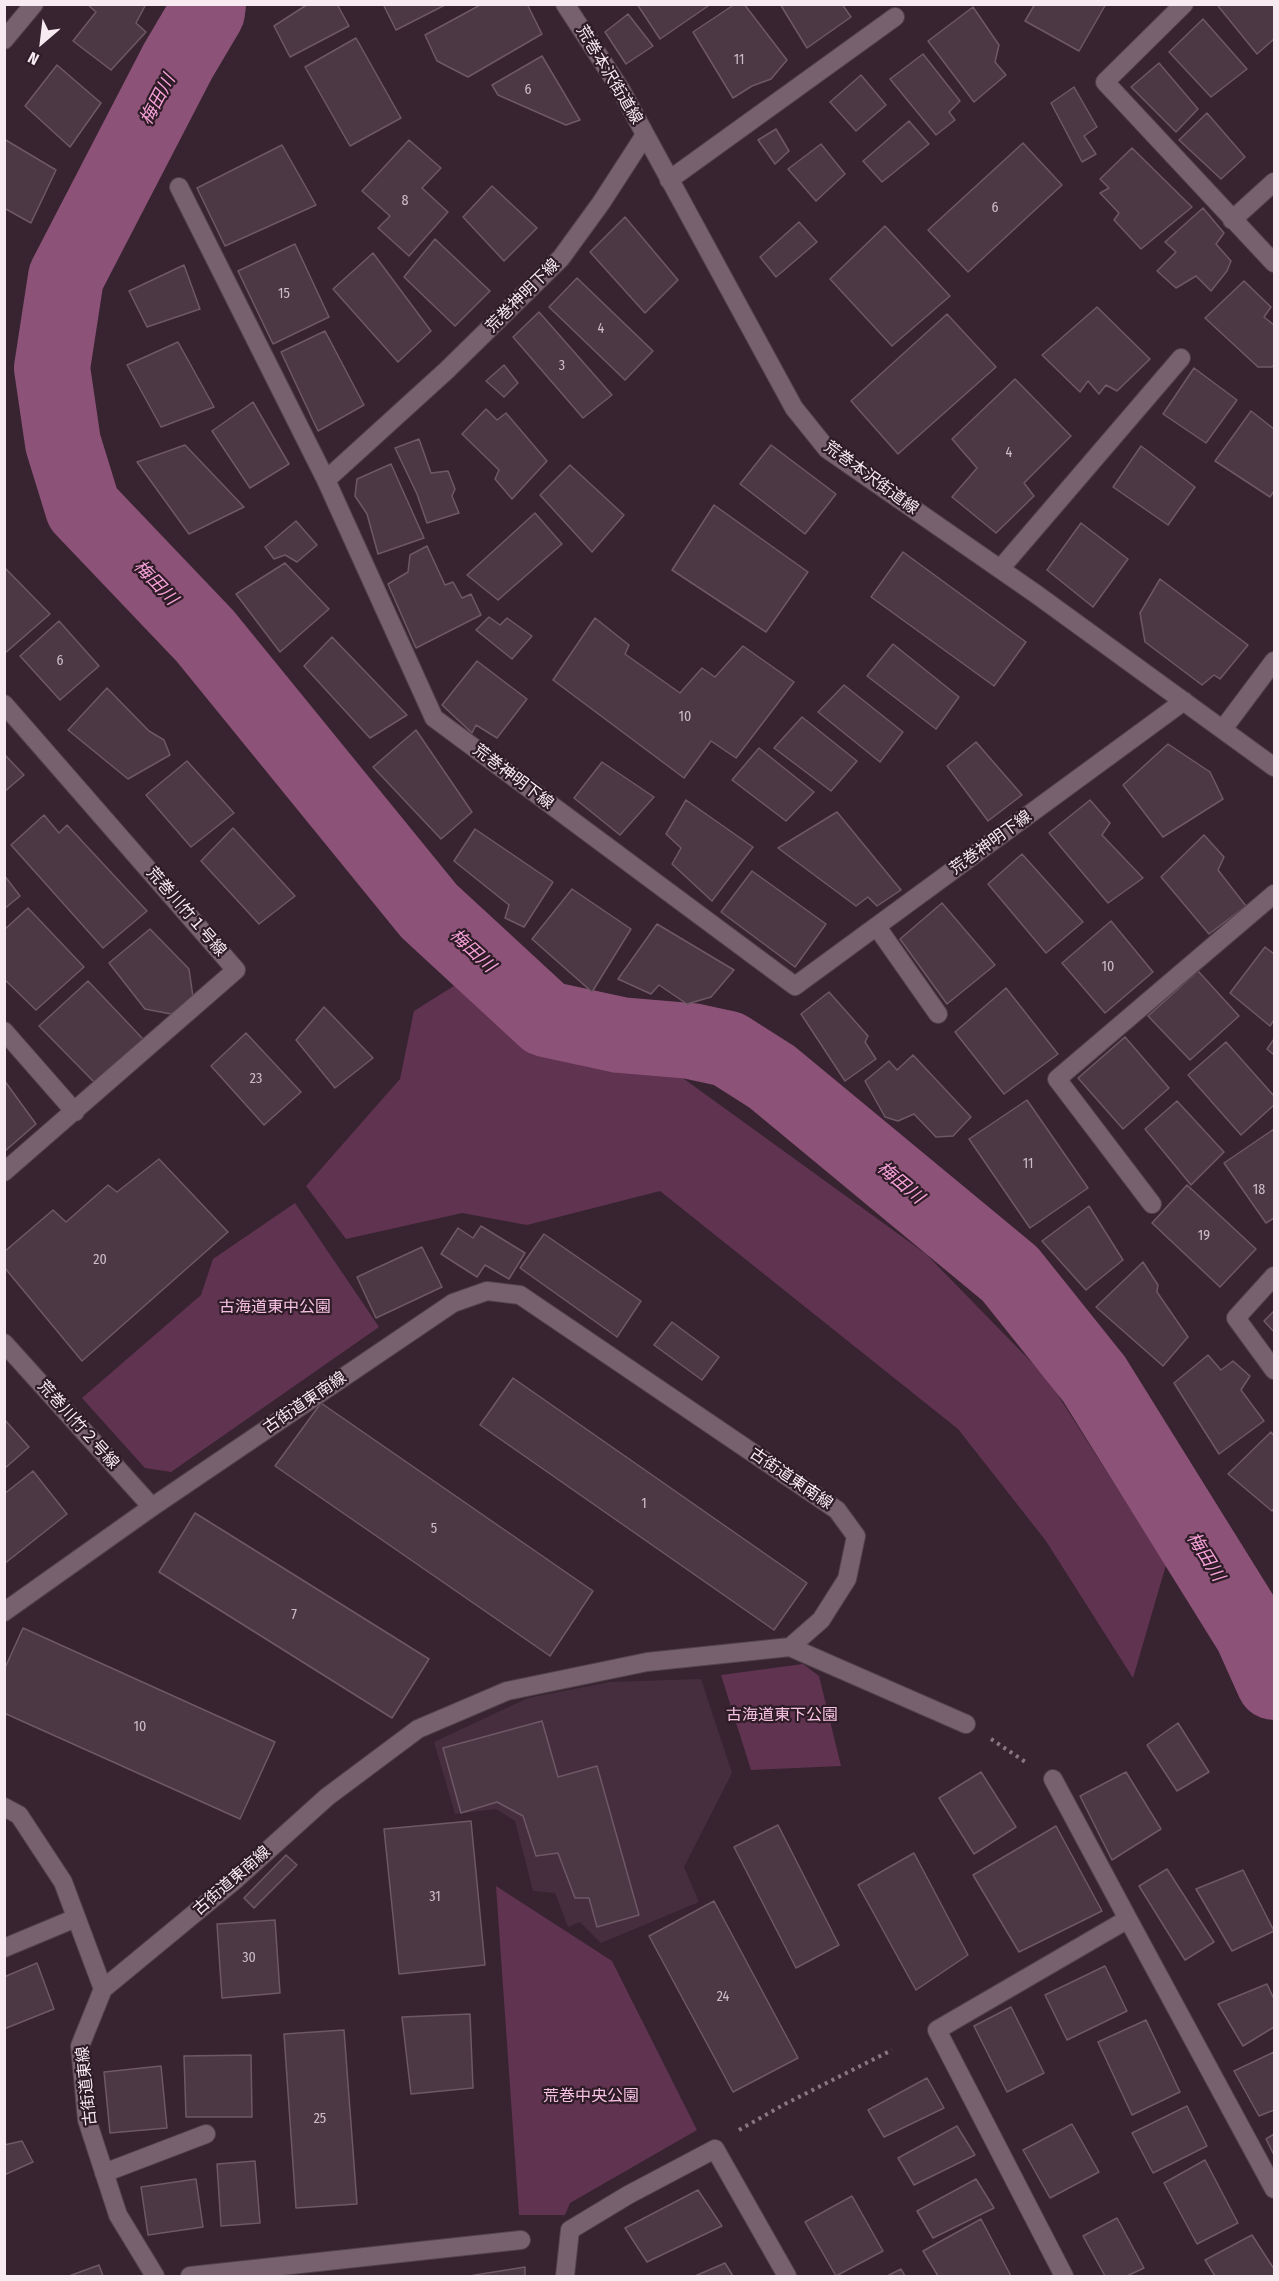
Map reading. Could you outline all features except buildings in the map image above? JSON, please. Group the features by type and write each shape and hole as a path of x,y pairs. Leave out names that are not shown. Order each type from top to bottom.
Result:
{"street":[{"path":"4,40 34,4"},
{"name":"荒巻本沢街道線","path":"565,4 621,90 794,408 827,449 1000,569 1275,767"},
{"path":"1184,4 1105,82 1232,220 1275,263"},
{"path":"669,180 895,17"},
{"name":"荒巻神明下線","path":"645,135 601,204 566,253 447,370 326,480 434,718 795,986 1184,701"},
{"path":"1232,220 1275,182"},
{"path":"179,186 326,480"},
{"path":"1000,569 1181,358"},
{"path":"1223,729 1275,661"},
{"name":"荒巻川竹１号線","path":"4,704 236,970 4,1172"},
{"path":"1152,1204 1057,1079 1275,894"},
{"path":"877,927 938,1014"},
{"path":"4,1031 75,1112"},
{"path":"1275,1276 1236,1318 1275,1370"},
{"name":"古街道東南線","path":"4,1612 152,1507 453,1303 487,1291 520,1295 837,1510 856,1536 847,1579 821,1620 790,1647 647,1662 507,1690 418,1729 327,1797 235,1880 104,1989"},
{"name":"荒巻川竹２号線","path":"4,1343 152,1507"},
{"path":"790,1647 966,1724"},
{"path":"1053,1779 1275,2189"},
{"path":"4,1807 19,1815 63,1881 104,1989"},
{"path":"4,1948 76,1918"},
{"path":"1064,2277 937,2030 1128,1919"},
{"name":"古街道東線","path":"104,1989 80,2046 87,2120 118,2215 155,2277"},
{"path":"104,2173 206,2134"},
{"path":"565,2277 570,2230 628,2195 715,2149 787,2277"},
{"path":"190,2277 520,2240"}],"path":[{"path":"966,1724 1053,1779"},
{"path":"715,2149 735,2132 785,2104 892,2050"}],"shaded area":[{"path":"701,1679 732,1773 684,1867 699,1902 601,1943 580,1922 568,1927 555,1893 533,1891 515,1821 496,1809 455,1814 434,1742 528,1698 610,1682"}],"green space":[{"path":"457,984 532,1055 680,1076 926,1254 1047,1378 1166,1565 1133,1678 1046,1541 958,1429 660,1191 527,1225 462,1213 346,1239 306,1186 400,1079 414,1011"},
{"name":"古海道東中公園","path":"295,1203 379,1327 171,1472 145,1468 82,1398 201,1295 213,1259"},
{"name":"古海道東下公園","path":"803,1664 819,1676 841,1766 751,1770 721,1675"},
{"name":"荒巻中央公園","path":"496,1886 612,1961 697,2130 570,2203 565,2215 519,2215"}],"waterway":[{"name":"梅田川","path":"208,4 207,12 178,61 66,277 52,368 63,443 83,508 205,636 429,911 546,1019 620,1035 691,1041 728,1049 772,1077 1010,1274 1094,1379 1252,1633 1274,1682"}]}
